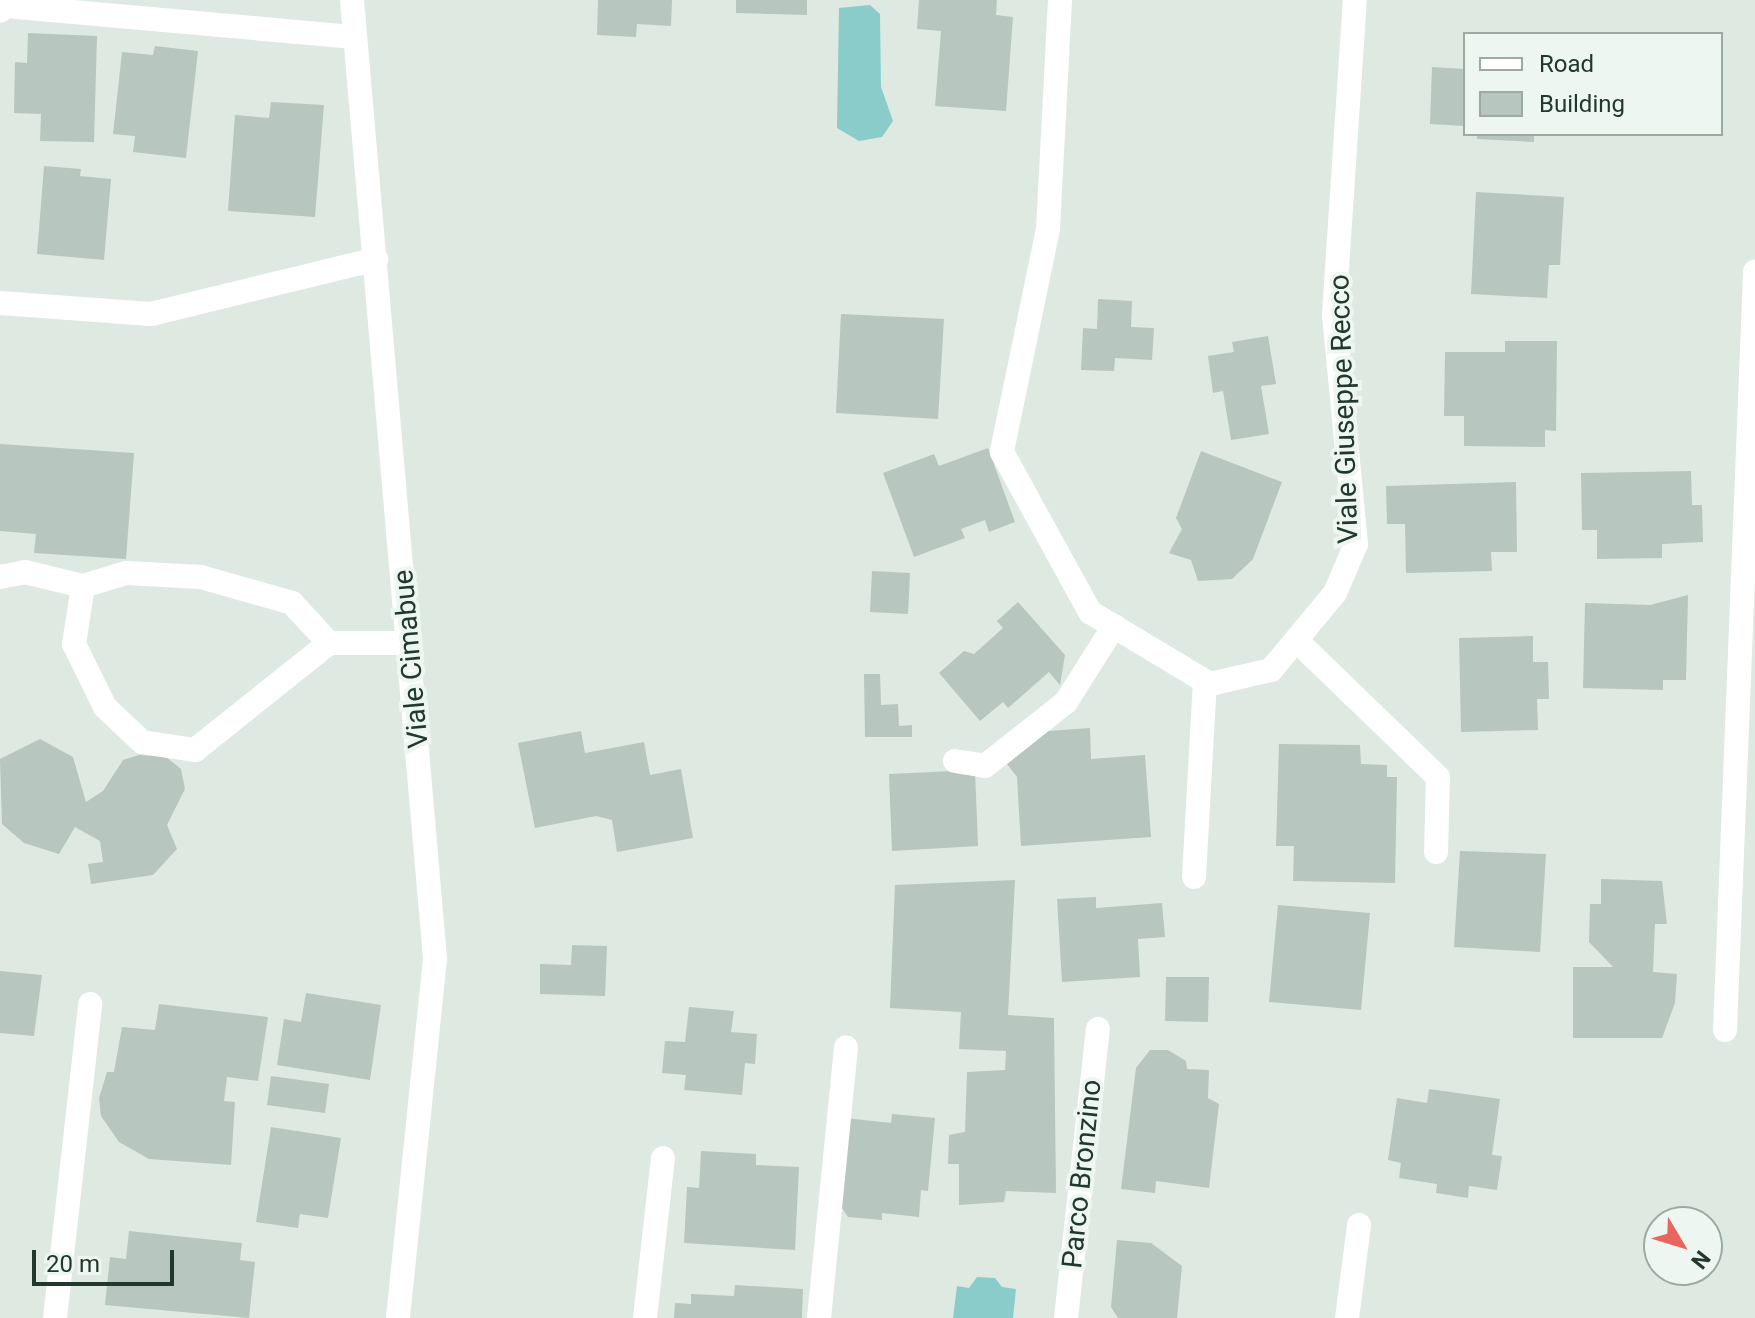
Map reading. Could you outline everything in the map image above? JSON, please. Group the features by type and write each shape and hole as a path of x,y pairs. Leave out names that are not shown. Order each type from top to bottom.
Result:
{"street":[{"name":"Viale Cimabue","path":"352,0 435,973 398,1318"},
{"path":"1060,0 1048,229 1002,452 1090,612 1205,681 1194,877"},
{"name":"Viale Giuseppe Recco","path":"1205,681 1271,670 1335,593 1356,544 1334,314 1355,0"},
{"path":"0,11 6,6 355,37"},
{"path":"0,303 151,314 376,259"},
{"path":"1725,1030 1755,272"},
{"path":"0,577 25,572 83,586 126,573 201,577 292,603 329,643"},
{"path":"83,586 74,644 105,707 142,742 195,750 329,643 409,643"},
{"path":"955,761 985,766 1066,702 1114,626"},
{"path":"1296,640 1438,777 1436,852"},
{"path":"55,1318 90,1004"},
{"name":"Parco Bronzino","path":"1066,1318 1098,1029"},
{"path":"819,1318 846,1047"},
{"path":"645,1318 663,1158"},
{"path":"1347,1318 1359,1225"}],"water":[{"path":"870,5 880,14 881,87 893,121 882,137 859,141 837,128 839,8"},
{"path":"977,1277 995,1278 1002,1287 1016,1289 1013,1318 953,1318 957,1286 969,1288"}],"building":[{"path":"598,0 672,0 671,26 637,24 636,37 597,35"},
{"path":"736,0 807,0 807,15 736,13"},
{"path":"919,0 997,0 996,15 1013,17 1006,111 935,106 941,31 917,29"},
{"path":"28,33 97,36 94,142 40,141 41,114 14,113 15,62 27,63"},
{"path":"155,46 198,51 186,158 133,152 135,136 113,134 122,52 153,55"},
{"path":"1432,67 1463,69 1463,126 1430,124"},
{"path":"271,102 324,105 315,217 228,211 235,115 269,118"},
{"path":"1477,136 1534,136 1534,142 1477,139"},
{"path":"44,166 81,169 80,176 111,179 104,260 37,254"},
{"path":"1476,192 1564,197 1560,265 1549,265 1547,298 1471,294"},
{"path":"1098,299 1132,301 1131,327 1154,328 1152,360 1115,358 1114,371 1081,370 1083,328 1097,329"},
{"path":"841,314 944,319 938,419 836,413"},
{"path":"1268,336 1276,384 1261,386 1269,434 1231,440 1223,391 1213,393 1208,356 1234,352 1232,342"},
{"path":"1505,341 1557,341 1556,431 1545,430 1545,447 1464,446 1464,416 1444,416 1445,352 1505,352"},
{"path":"0,444 134,453 126,559 34,553 36,534 0,531"},
{"path":"988,448 1015,522 989,532 985,520 961,529 965,538 914,557 883,473 934,454 939,466"},
{"path":"1201,451 1282,482 1253,559 1232,579 1198,581 1191,560 1169,553 1182,529 1176,518"},
{"path":"1691,471 1692,505 1702,505 1703,542 1662,544 1662,558 1597,559 1597,530 1582,530 1581,473"},
{"path":"1516,482 1517,552 1491,552 1492,571 1406,573 1405,524 1387,524 1386,486"},
{"path":"872,571 910,573 908,614 870,612"},
{"path":"1688,595 1686,680 1663,680 1663,690 1583,688 1585,603 1650,605"},
{"path":"1018,602 1065,655 1060,685 1049,672 1008,708 1003,702 980,721 939,673 964,651 974,654 1003,628 997,621"},
{"path":"1533,636 1533,662 1548,662 1549,699 1537,699 1538,730 1461,732 1459,638"},
{"path":"864,674 880,674 881,705 898,704 899,726 912,725 912,737 865,737"},
{"path":"1090,728 1091,759 1145,755 1151,837 1021,846 1017,777 1007,764 1048,731"},
{"path":"581,731 585,753 644,742 650,775 681,769 693,838 617,852 612,820 596,816 535,828 518,743"},
{"path":"40,739 73,757 86,802 103,791 123,760 139,755 166,757 181,769 185,789 167,825 177,849 153,875 91,884 88,864 103,862 100,841 75,827 59,854 24,843 2,824 0,759"},
{"path":"1279,744 1360,745 1361,764 1387,765 1387,777 1397,777 1395,883 1293,881 1294,846 1276,846"},
{"path":"975,770 978,846 892,851 889,774"},
{"path":"1460,851 1546,854 1540,952 1454,947"},
{"path":"1601,879 1662,881 1667,924 1655,924 1653,972 1677,974 1675,1003 1662,1038 1573,1038 1573,967 1613,967 1589,942 1590,904 1601,904"},
{"path":"1015,880 1008,1015 1054,1018 1056,1193 1006,1191 1004,1202 959,1205 959,1164 948,1164 949,1135 965,1132 967,1072 1005,1070 1006,1051 959,1049 961,1012 890,1008 895,885"},
{"path":"1096,897 1096,908 1162,903 1165,937 1138,939 1140,977 1062,982 1057,899"},
{"path":"1278,905 1370,913 1361,1010 1269,1002"},
{"path":"572,945 607,946 605,996 540,994 540,964 571,965"},
{"path":"0,971 42,975 34,1036 0,1033"},
{"path":"1166,977 1209,977 1208,1022 1165,1021"},
{"path":"306,993 381,1005 370,1080 277,1065 284,1019 301,1022"},
{"path":"159,1004 268,1017 258,1081 227,1077 224,1101 235,1102 231,1165 149,1159 119,1142 101,1116 99,1098 107,1072 114,1072 122,1027 155,1030"},
{"path":"689,1007 734,1011 731,1032 757,1034 755,1064 745,1063 742,1095 684,1090 686,1075 662,1073 665,1041 685,1042"},
{"path":"1150,1050 1168,1050 1186,1061 1187,1069 1209,1070 1208,1098 1219,1104 1209,1188 1156,1181 1155,1193 1121,1189 1136,1068"},
{"path":"271,1076 329,1084 325,1113 267,1105"},
{"path":"1429,1089 1500,1099 1492,1155 1502,1156 1497,1190 1469,1186 1468,1198 1436,1193 1437,1184 1399,1178 1401,1163 1388,1160 1397,1098 1427,1103"},
{"path":"892,1114 935,1118 928,1191 921,1190 919,1217 882,1213 882,1220 848,1217 837,1201 845,1118 891,1123"},
{"path":"271,1127 341,1138 328,1218 300,1214 298,1228 256,1222"},
{"path":"701,1151 756,1154 756,1165 799,1167 795,1250 684,1243 687,1187 699,1188"},
{"path":"129,1231 242,1243 240,1260 255,1262 249,1318 105,1305 110,1257 126,1259"},
{"path":"1117,1240 1151,1243 1182,1266 1177,1318 1118,1318 1111,1307"},
{"path":"735,1285 803,1289 802,1318 674,1318 675,1303 691,1304 691,1294 734,1296"}]}
